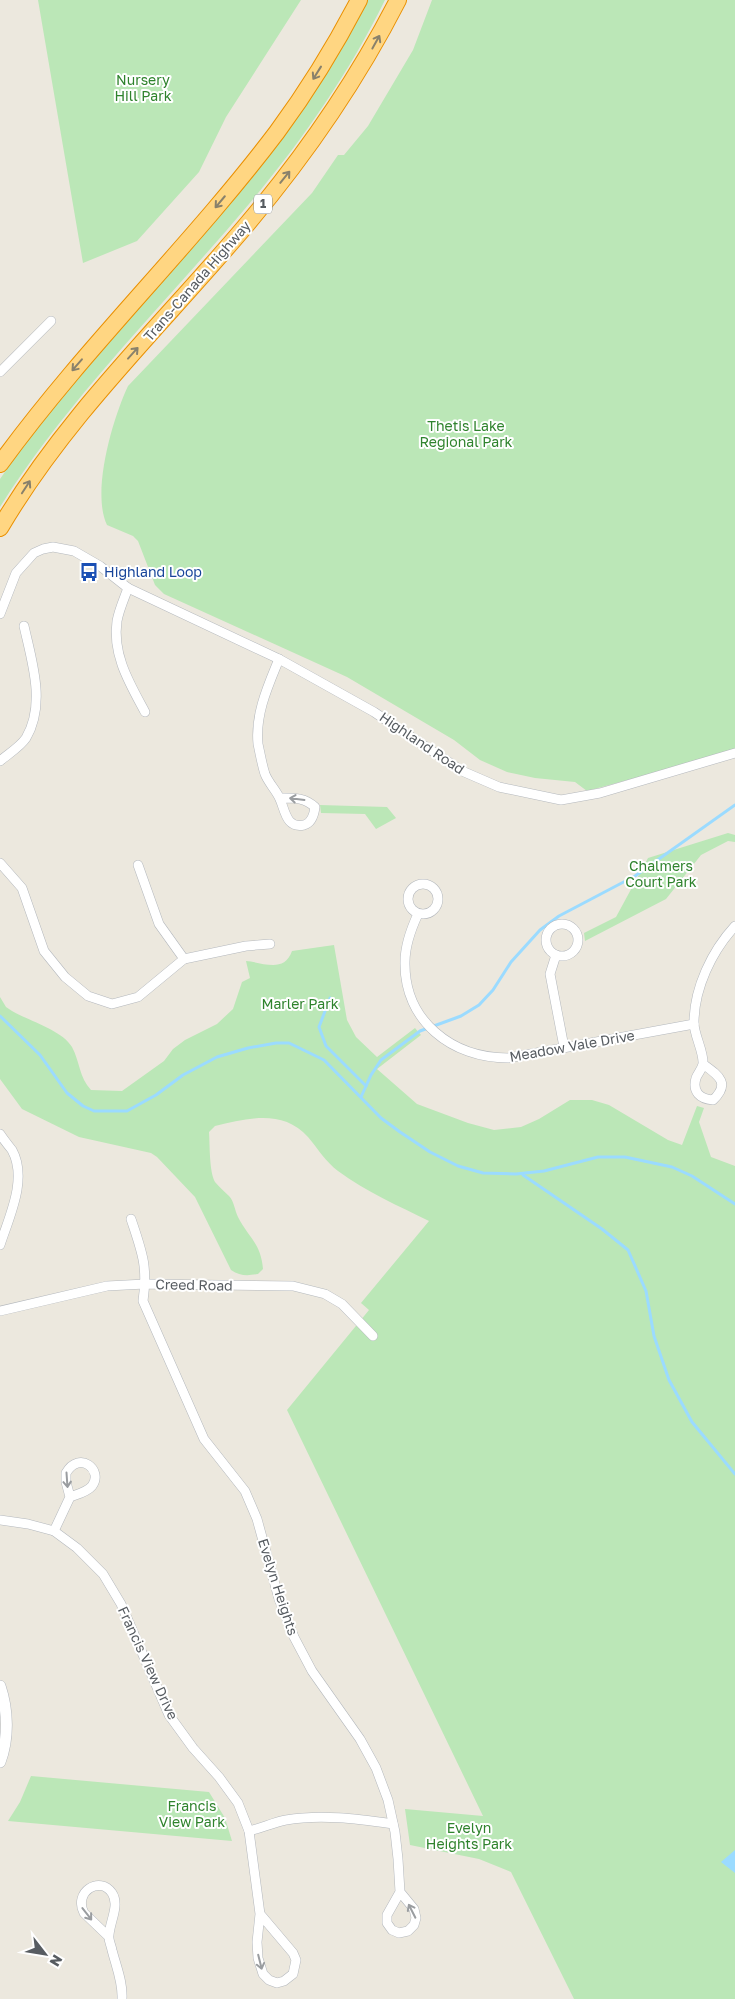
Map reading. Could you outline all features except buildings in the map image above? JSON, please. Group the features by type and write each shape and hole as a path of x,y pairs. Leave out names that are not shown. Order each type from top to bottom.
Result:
{"highway":[{"path":"0,464 62,383 209,215 277,131 312,82 341,35 359,0"},
{"name":"Trans-Canada Highway","path":"0,528 38,469 84,408 249,222 300,158 362,67 398,0"}],"street":[{"path":"0,372 51,321"},
{"name":"Highland Road","path":"0,614 16,573 29,557 43,549 60,547 85,556 128,588 279,659 374,712 462,772 498,787 561,800 600,794 735,753"},
{"path":"128,588 117,621 116,645 123,669 145,712"},
{"path":"0,761 25,740 34,720 36,682 24,626"},
{"path":"279,659 261,705 258,742 265,773 280,798"},
{"path":"0,863 22,888 44,951 65,977 88,996 112,1004 138,997 184,960 246,946 270,944"},
{"path":"138,865 159,924 184,960"},
{"name":"Meadow Vale Drive","path":"418,914 410,931 406,948 406,978 415,1006 432,1030 466,1052 493,1058 508,1058 694,1024"},
{"path":"703,1064 694,1024 699,989 720,942 735,926"},
{"path":"556,955 550,974 564,1047"},
{"path":"0,1134 12,1150 18,1170 18,1186 0,1245"},
{"name":"Evelyn Heights","path":"131,1219 144,1258 145,1284 143,1302 195,1421 204,1439 245,1491 257,1519 279,1599 294,1637 312,1671 364,1746 379,1776 388,1800 393,1824 400,1892"},
{"name":"Creed Road","path":"0,1311 107,1286 145,1284 293,1286 308,1288 342,1304 373,1336"},
{"path":"54,1532 70,1497"},
{"name":"Francis View Drive","path":"0,1520 28,1524 54,1532 77,1548 103,1574 121,1604 169,1715 238,1803 249,1831 260,1914 257,1942 263,1974 269,1980 277,1983 293,1974 296,1960 293,1953 260,1914"},
{"path":"0,1686 6,1711 6,1726 0,1762"},
{"path":"249,1831 267,1827 283,1820 319,1816 393,1824"},
{"path":"108,1936 84,1913 82,1908 84,1892 93,1886 109,1889 115,1899 108,1936 120,1979 122,1999"}],"green space":[{"name":"Nursery Hill Park","path":"38,0 301,0 226,117 199,172 137,241 83,263"},
{"path":"368,0 385,0 340,80 288,156 249,204 87,389 27,466 0,507 0,479 35,429 256,172 326,74"},
{"name":"Thetis Lake Regional Park","path":"432,0 735,0 735,751 587,791 575,782 535,778 507,772 480,760 454,740 347,677 164,594 155,585 138,541 133,536 107,525 101,494 106,455 116,417 128,386 312,193 338,155 344,155 368,126 413,50"},
{"path":"320,805 387,807 396,818 376,829 365,814 321,813"},
{"name":"Chalmers Court Park","path":"728,833 735,835 735,842 728,841 701,855 666,899 585,941 584,933 616,917 648,858"},
{"path":"334,945 347,1020 356,1037 377,1057 415,1028 421,1035 377,1069 417,1104 468,1123 494,1130 521,1127 539,1119 570,1100 592,1100 609,1105 668,1140 682,1145 697,1106 704,1108 699,1122 711,1157 735,1166 735,1999 574,1999 511,1872 479,1859 410,1845 405,1809 483,1816 287,1410 369,1310 361,1303 429,1221 349,1179 330,1164 308,1137 288,1122 264,1118 240,1120 215,1126 209,1132 213,1177 215,1182 231,1198 238,1217 257,1246 262,1260 263,1269 258,1274 247,1275 237,1273 231,1270 195,1197 157,1157 151,1153 79,1137 22,1109 0,1079 0,997 6,1007 12,1011 53,1031 67,1041 75,1053 84,1080 91,1090 122,1091 164,1061 173,1049 185,1040 217,1024 233,1009 242,982 250,978 246,961 278,965 288,958 292,951"},
{"name":"Francis View Park","path":"31,1776 209,1792 225,1818 232,1841 8,1821 20,1802"}],"water":[{"path":"735,1850 735,1873 721,1862"}],"waterway":[{"path":"361,1097 371,1075 381,1060 420,1031 461,1016 479,1005 493,990 511,962 540,930 559,916 635,876 735,805"},
{"path":"330,998 319,1027 326,1046 366,1086"},
{"path":"0,1016 40,1055 67,1093 83,1106 94,1111 127,1111 156,1095 183,1075 217,1057 248,1048 276,1043 289,1043 324,1060 381,1118 430,1152 458,1166 483,1173 516,1174 544,1171 598,1157 625,1157 672,1167 692,1176 735,1204"},
{"path":"523,1175 602,1229 628,1250 646,1291 654,1336 669,1380 692,1422 735,1474"}],"place":[{"name":"Highland Loop","path":"89,572"}],"park label":[{"name":"Marler Park","path":"300,1004"},
{"name":"Evelyn Heights Park","path":"469,1836"}]}
